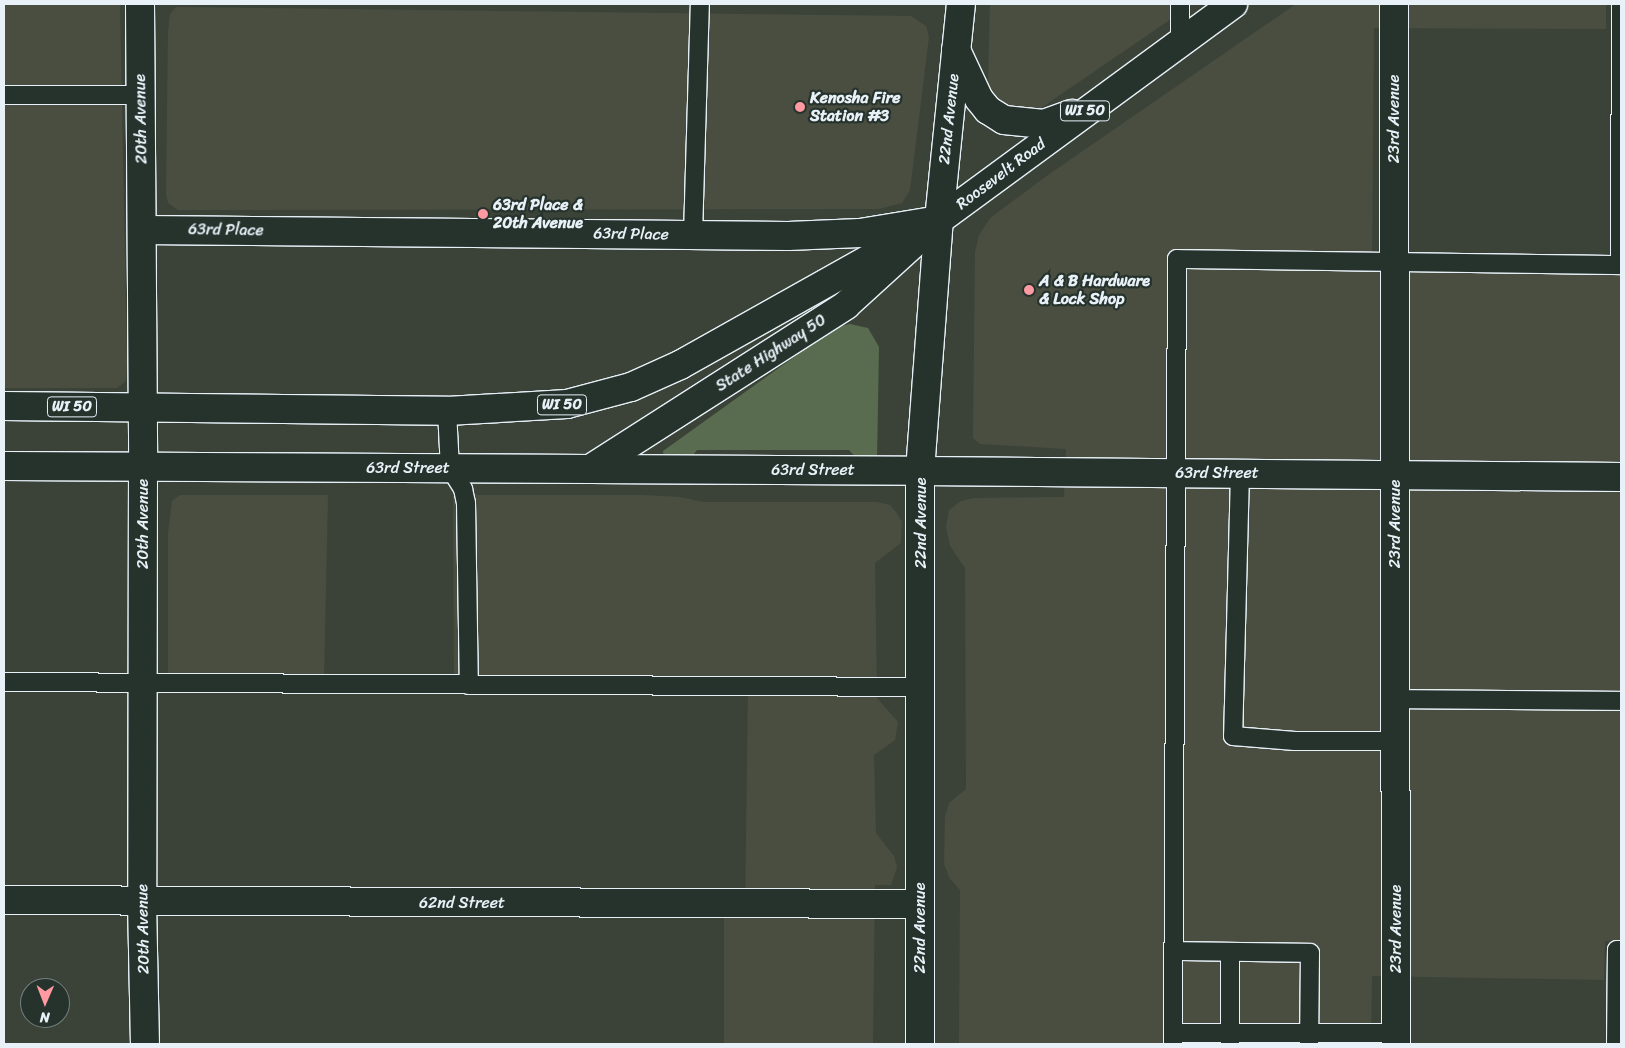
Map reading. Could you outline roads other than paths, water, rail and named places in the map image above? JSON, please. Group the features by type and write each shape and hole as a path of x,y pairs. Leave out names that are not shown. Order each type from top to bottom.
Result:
{"street":[{"name":"20th Avenue","path":"140,4 141,408 143,466 142,902 145,1044"},
{"name":"22nd Avenue","path":"920,1044 922,687 920,471 939,220 961,4"},
{"name":"Roosevelt Road","path":"939,220 1180,41 1233,4"},
{"name":"23rd Avenue","path":"1394,4 1396,1039"},
{"path":"956,50 979,99 988,110 1004,120 1044,124 1088,109"},
{"name":"63rd Place","path":"142,230 692,235 860,233 939,220"},
{"name":"WI 50","path":"4,406 447,411 567,404 630,387 680,365 939,220"},
{"name":"State Highway 50","path":"590,469 846,305 939,220"},
{"name":"63rd Street","path":"4,466 1621,477"},
{"name":"62nd Street","path":"4,900 920,904"}],"lane":[{"path":"692,235 700,4"},
{"path":"1180,4 1180,41"},
{"path":"1396,1039 1173,1039 1177,259 1621,265 1621,4"},
{"path":"4,95 141,96"},
{"path":"447,411 450,468 464,489 466,503 469,685"},
{"path":"1240,473 1232,736 1295,741 1395,741"},
{"path":"4,682 922,687"},
{"path":"1395,699 1621,701"},
{"path":"1616,1044 1617,950 1621,950"},
{"path":"1173,952 1310,953 1309,1040"},
{"path":"1230,952 1230,1039"}],"place":[{"name":"Kenosha Fire Station #3","path":"800,107"},
{"name":"63rd Place & 20th Avenue","path":"483,214"},
{"name":"A & B Hardware & Lock Shop","path":"1029,290"}]}
